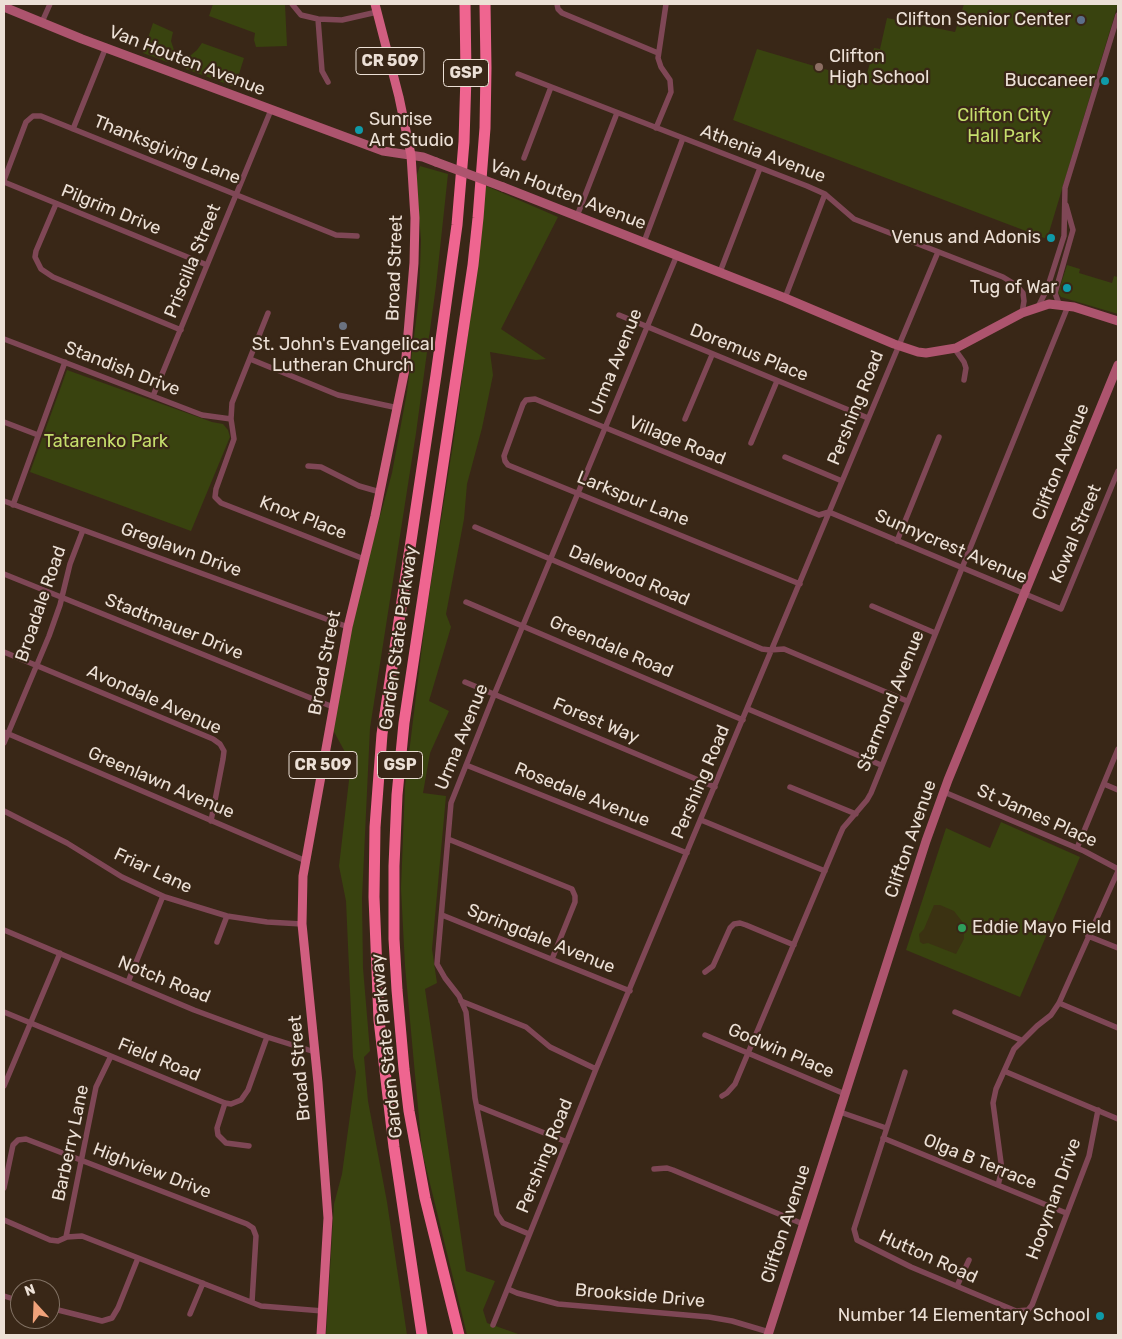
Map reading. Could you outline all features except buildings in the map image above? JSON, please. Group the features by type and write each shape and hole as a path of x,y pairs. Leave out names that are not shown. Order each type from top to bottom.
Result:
{"highway":[{"name":"Garden State Parkway","path":"422,1335 394,1147 379,1020 374,897 375,827 382,734 457,225 464,142 466,4"},
{"name":"Garden State Parkway","path":"458,1335 425,1198 410,1111 397,990 394,939 394,866 397,795 404,723 473,265 485,118 486,4"}],"main road":[{"name":"Van Houten Avenue","path":"4,7 106,48 383,151 423,157 503,187 918,352 926,353 954,348 1038,307 1063,305 1117,321"},
{"name":"Broad Street","path":"322,1335 328,1218 315,1052 302,924 302,901 306,862 348,626 380,492 407,360 414,263 411,155 399,97 376,8"},
{"name":"Clifton Avenue","path":"768,1333 916,871 944,792 1118,365"}],"street":[{"path":"42,22 50,4"},
{"path":"292,4 301,15 318,19 342,20 376,8"},
{"path":"557,4 558,9 562,13 658,53"},
{"path":"656,128 669,98 672,85 661,68 658,58 666,4"},
{"path":"1038,307 1047,289 1064,236 1067,182 1118,15"},
{"path":"318,19 322,72 328,82"},
{"path":"73,128 106,48"},
{"name":"Athenia Avenue","path":"518,74 825,194 854,219 1003,277 1016,284 1023,293 1022,314"},
{"path":"524,158 551,87"},
{"name":"Priscilla Street","path":"153,396 271,110"},
{"path":"578,216 617,113"},
{"name":"Thanksgiving Lane","path":"4,181 26,122 30,117 41,116 336,235 357,236"},
{"path":"644,242 683,138"},
{"path":"720,272 760,168"},
{"name":"Pilgrim Drive","path":"4,181 207,265"},
{"path":"786,298 825,194"},
{"path":"1063,305 1055,293 1072,230 1065,196"},
{"path":"56,204 36,251 35,257 41,269 53,278 181,330"},
{"name":"Pershing Road","path":"493,1325 596,1069 938,252"},
{"name":"Urma Avenue","path":"529,1234 503,1223 497,1214 477,1106 466,1012 461,1000 444,978 437,964 451,803 494,694 677,255"},
{"name":"Starmond Avenue","path":"722,1096 735,1084 844,828 871,793 1063,305"},
{"path":"232,419 232,403 268,313"},
{"name":"Doremus Place","path":"619,315 868,418"},
{"name":"Standish Drive","path":"4,339 202,415 232,419"},
{"path":"954,348 966,368 964,380"},
{"path":"685,419 712,355"},
{"path":"250,359 338,395 398,408"},
{"path":"13,504 64,362"},
{"path":"751,443 778,381"},
{"name":"Village Road","path":"520,411 526,400 535,399 819,514 829,512"},
{"name":"Larkspur Lane","path":"520,411 504,456 507,464 800,584"},
{"name":"Knox Place","path":"232,419 234,432 232,445 215,493 218,500 364,559"},
{"path":"4,422 38,435"},
{"path":"896,541 939,437"},
{"path":"785,457 842,481"},
{"path":"308,466 321,467 359,486 380,492"},
{"name":"Kowal Street","path":"1061,609 1118,471"},
{"name":"Greglawn Drive","path":"4,501 348,626"},
{"name":"Sunnycrest Avenue","path":"829,512 1061,609"},
{"name":"Dalewood Road","path":"475,527 762,648 772,650 784,649 907,701"},
{"name":"Broadale Road","path":"4,743 6,733 49,636 62,597 70,564 83,530"},
{"name":"Stadtmauer Drive","path":"4,574 333,708"},
{"name":"Greendale Road","path":"466,602 743,720"},
{"path":"872,606 935,633"},
{"name":"Avondale Avenue","path":"4,652 220,744 224,751 211,821"},
{"name":"Forest Way","path":"465,682 715,787"},
{"path":"748,709 882,765"},
{"name":"Greenlawn Avenue","path":"6,733 306,862"},
{"path":"1077,848 1118,749"},
{"name":"Rosedale Avenue","path":"466,765 687,853"},
{"path":"1104,784 1118,790"},
{"path":"790,787 856,814"},
{"name":"St James Place","path":"944,792 1077,848 1118,870"},
{"name":"Friar Lane","path":"4,810 67,843 122,877 163,896 227,916 267,922 302,924"},
{"path":"701,820 825,871"},
{"path":"448,839 574,891 575,902 552,959"},
{"path":"998,1185 1002,1170 994,1096 1014,1048 1051,1015 1059,1003 1118,870"},
{"path":"128,982 163,896"},
{"name":"Springdale Avenue","path":"442,915 630,991"},
{"path":"217,942 227,916"},
{"path":"705,972 713,966 730,928 734,924 746,924 794,945"},
{"name":"Notch Road","path":"4,930 194,1010 266,1037 315,1052"},
{"path":"1088,936 1118,948"},
{"path":"4,1086 60,953"},
{"path":"461,1000 526,1027 550,1047 596,1069"},
{"path":"1059,1003 1118,1028"},
{"name":"Field Road","path":"4,1012 225,1103"},
{"path":"955,1012 1021,1040"},
{"name":"Godwin Place","path":"705,1035 845,1094"},
{"path":"248,1146 226,1143 218,1135 217,1128 225,1103 236,1103 245,1095 266,1037"},
{"name":"Barberry Lane","path":"66,1237 96,1087 111,1056"},
{"path":"1004,1071 1118,1118"},
{"name":"Hutton Road","path":"905,1072 854,1229 857,1240 861,1244 911,1267 1010,1309 1021,1312 1028,1310 1034,1297"},
{"path":"477,1106 567,1142"},
{"name":"Hooyman Drive","path":"1034,1297 1089,1156 1098,1110"},
{"path":"840,1112 886,1128"},
{"name":"Highview Drive","path":"4,1188 12,1148 22,1138 32,1140 247,1224 253,1228 256,1236 252,1302"},
{"name":"Olga B Terrace","path":"882,1138 1066,1214"},
{"path":"654,1169 666,1168 673,1170 803,1224"},
{"path":"4,1220 50,1240 58,1241 66,1237 82,1236 267,1307 323,1310"},
{"path":"60,1311 102,1322 112,1318 118,1308 138,1258"},
{"path":"957,1286 969,1260"},
{"path":"190,1314 203,1283"},
{"name":"Brookside Drive","path":"508,1289 532,1298 558,1304 709,1317 732,1321 768,1333"}],"green space":[{"path":"213,4 285,4 287,46 256,47 255,33 209,16"},
{"name":"Clifton City Hall Park","path":"964,4 1118,4 1047,239 733,120 757,49 865,81 874,48 880,49 887,18 955,32"},
{"path":"153,23 173,32 171,41 174,50 172,59 167,62 143,53"},
{"path":"202,43 244,58 235,87 186,69 185,60"},
{"path":"420,166 448,174 436,286 416,433 370,728 362,898 363,968 370,1051 364,1057 368,1101 387,1202 407,1335 326,1335 334,1204 342,1174 356,1072 353,1057 346,901 339,866 351,763 333,730 362,581 392,473 407,392 419,297 421,240 416,177"},
{"path":"484,185 558,217 501,329 546,359 536,360 490,352 493,375 482,428 467,484 464,519 446,614 451,627 429,701 449,711 430,753 423,793 446,796 432,949 437,983 425,989 466,1271 495,1281 483,1310 487,1323 521,1335 467,1335 422,1151 405,966 401,888 405,786 426,614 454,438 476,274"},
{"path":"1067,265 1080,269 1079,273 1112,283 1114,276 1118,277 1118,314 1061,297 1058,293"},
{"name":"Tatarenko Park","path":"67,370 212,422 223,424 228,430 230,437 191,531 30,472"},
{"path":"1001,822 1080,857 1020,997 906,950 946,828 990,848"}],"sand":[{"path":"934,905 940,905 954,911 964,924 964,939 956,954 928,943 923,944 920,942 919,934 924,929"}],"place":[{"name":"Clifton Senior Center","path":"1081,20"},
{"name":"Clifton High School","path":"819,67"},
{"name":"Buccaneer","path":"1105,81"},
{"name":"Sunrise Art Studio","path":"359,130"},
{"name":"Venus and Adonis","path":"1051,238"},
{"name":"Tug of War","path":"1067,288"},
{"name":"St. John's Evangelical Lutheran Church","path":"343,326"},
{"name":"Eddie Mayo Field","path":"962,928"},
{"name":"Number 14 Elementary School","path":"1100,1316"}]}
